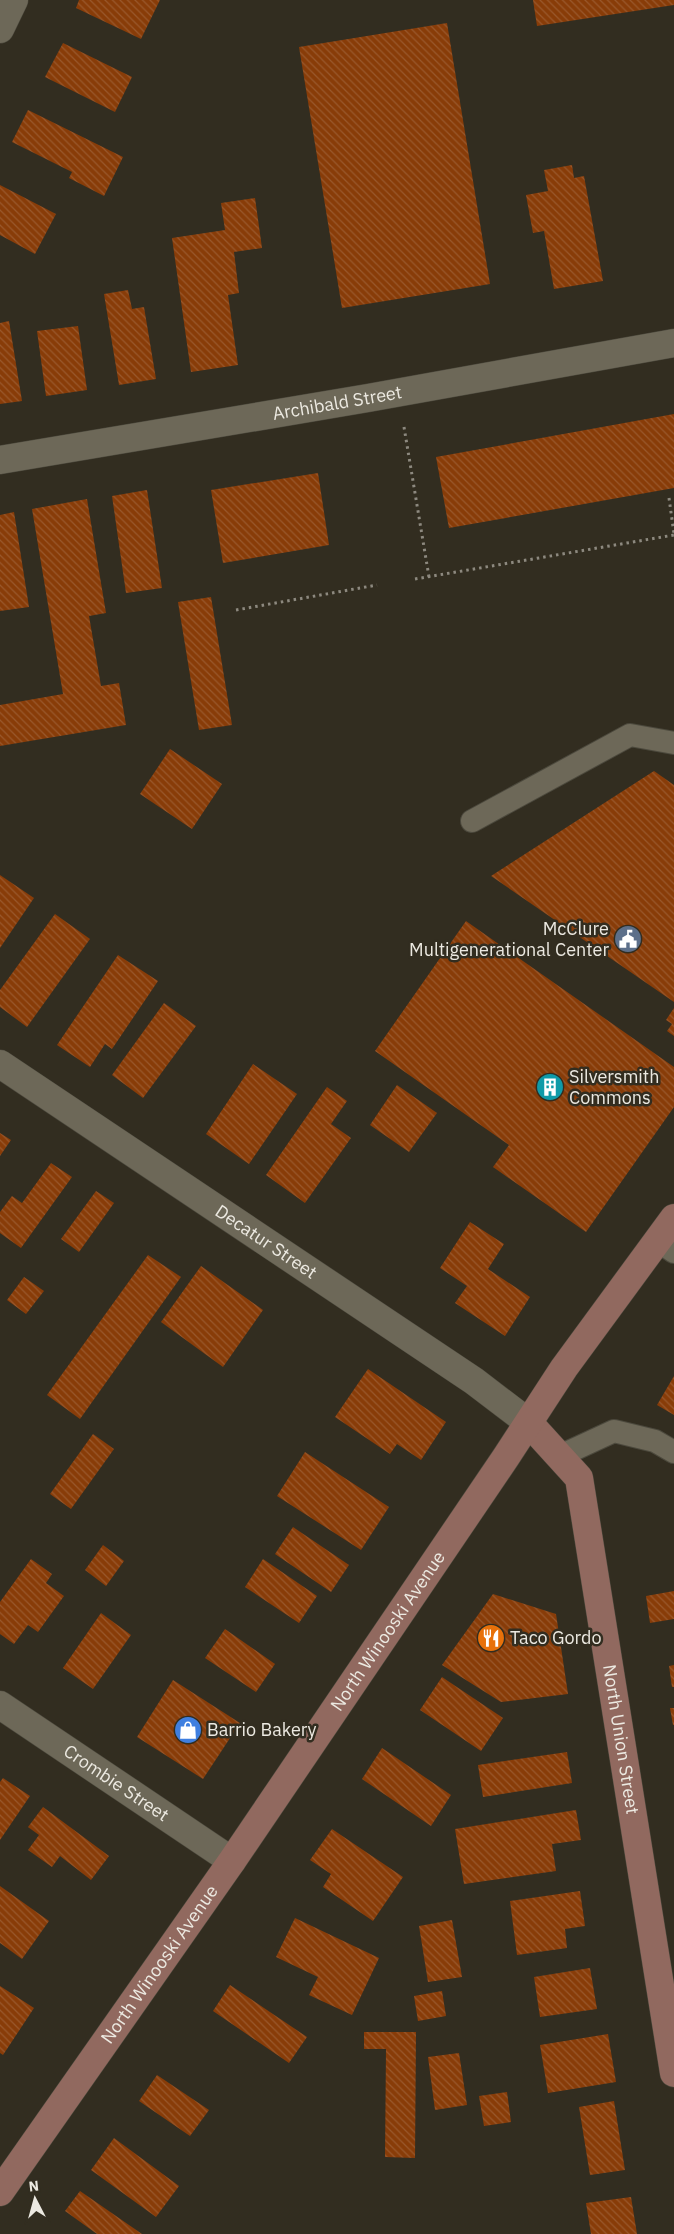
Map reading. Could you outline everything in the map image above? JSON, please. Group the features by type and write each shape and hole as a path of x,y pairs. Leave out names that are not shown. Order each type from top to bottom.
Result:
{"main road":[{"name":"North Winooski Avenue","path":"0,2192 232,1861 529,1423 564,1368 666,1246 674,1218"},
{"name":"North Union Street","path":"529,1423 579,1478 674,2073"}],"street":[{"path":"0,29 14,0"},
{"name":"Archibald Street","path":"0,460 368,398 674,343"},
{"name":"Decatur Street","path":"0,1064 474,1381 529,1423"},
{"name":"Crombie Street","path":"0,1705 232,1861"}],"lane":[{"path":"472,821 630,736 674,743"},
{"path":"560,1456 614,1431 655,1441 674,1452"}],"path":[{"path":"403,422 430,577"},
{"path":"415,579 674,535 669,498"},
{"path":"236,610 377,585"}],"building":[{"path":"79,0 160,0 141,39 76,8"},
{"path":"533,0 674,0 674,5 537,26"},
{"path":"447,23 490,284 342,308 299,47"},
{"path":"63,43 132,77 115,112 45,77"},
{"path":"28,110 123,157 104,196 69,178 72,172 12,142"},
{"path":"572,165 574,178 584,176 603,281 554,289 544,231 533,233 526,195 548,191 544,170"},
{"path":"0,185 56,214 35,254 0,235"},
{"path":"255,198 262,248 234,252 239,293 228,295 238,365 191,372 172,238 225,230 221,203"},
{"path":"128,290 132,309 144,307 156,379 119,385 104,294"},
{"path":"9,321 22,401 0,404 0,323"},
{"path":"78,326 87,390 46,396 37,331"},
{"path":"674,414 674,488 449,528 436,457"},
{"path":"318,473 329,545 223,563 211,490"},
{"path":"147,490 162,588 126,593 112,496"},
{"path":"87,499 106,613 89,616 101,686 119,683 126,725 0,746 0,705 63,694 32,509"},
{"path":"14,512 29,607 0,611 0,515"},
{"path":"211,597 232,725 199,730 178,602"},
{"path":"170,749 222,784 192,829 140,794"},
{"name":"McClure Multigenerational Center","path":"654,771 674,785 674,1002 491,876"},
{"path":"0,875 34,898 0,948"},
{"path":"55,914 90,939 27,1027 0,1007 0,990"},
{"name":"Silversmith Commons","path":"466,921 674,1067 674,1107 586,1232 493,1167 509,1145 375,1051"},
{"path":"118,955 158,981 112,1049 105,1044 90,1067 57,1045"},
{"path":"164,1003 196,1026 143,1098 112,1075"},
{"path":"674,1008 674,1036 667,1031 672,1024 666,1020"},
{"path":"253,1064 297,1094 249,1164 206,1134"},
{"path":"397,1085 437,1113 409,1152 370,1125"},
{"path":"327,1087 347,1101 331,1124 351,1138 305,1203 266,1175"},
{"path":"0,1133 11,1140 0,1156"},
{"path":"51,1163 72,1177 21,1248 0,1233 0,1212 12,1196 22,1203"},
{"path":"96,1191 114,1203 79,1252 61,1239"},
{"path":"470,1222 504,1244 488,1269 530,1297 505,1336 455,1303 467,1286 440,1268"},
{"path":"148,1255 181,1277 80,1419 47,1395"},
{"path":"201,1266 263,1310 223,1367 161,1322"},
{"path":"24,1277 44,1291 26,1314 7,1300"},
{"path":"368,1369 446,1422 421,1460 397,1444 390,1454 335,1417"},
{"path":"674,1376 674,1415 657,1405"},
{"path":"93,1434 114,1449 71,1509 50,1494"},
{"path":"305,1452 389,1507 361,1550 277,1496"},
{"path":"293,1527 349,1565 331,1592 275,1554"},
{"path":"103,1545 124,1561 106,1586 85,1570"},
{"path":"31,1559 52,1574 46,1583 64,1596 38,1632 28,1625 14,1644 0,1634 0,1602"},
{"path":"263,1559 317,1596 299,1623 245,1587"},
{"path":"674,1591 674,1619 650,1623 646,1596"},
{"path":"493,1594 556,1614 568,1694 501,1702 442,1665"},
{"path":"101,1613 131,1635 93,1689 63,1668"},
{"path":"225,1629 275,1664 256,1692 205,1658"},
{"path":"674,1665 674,1687 672,1687 669,1666"},
{"path":"442,1677 503,1718 481,1751 420,1710"},
{"name":"Barrio Bakery","path":"173,1680 240,1723 203,1779 137,1737"},
{"path":"670,1708 674,1708 674,1725 673,1725"},
{"path":"382,1748 451,1795 431,1826 362,1779"},
{"path":"567,1752 572,1783 483,1797 478,1765"},
{"path":"3,1778 30,1796 0,1840 0,1782"},
{"path":"43,1807 109,1856 91,1880 60,1856 52,1867 28,1850 39,1835 28,1827"},
{"path":"576,1810 581,1840 552,1844 556,1871 464,1884 455,1829"},
{"path":"332,1829 403,1877 373,1921 323,1887 331,1874 310,1860"},
{"path":"0,1886 49,1921 22,1959 0,1943"},
{"path":"580,1891 585,1926 565,1929 567,1948 517,1955 510,1901"},
{"path":"295,1918 379,1958 352,2015 309,1995 318,1977 276,1957"},
{"path":"452,1920 462,1977 428,1982 419,1926"},
{"path":"590,1968 597,2009 540,2017 534,1977"},
{"path":"230,1985 307,2037 289,2063 213,2011"},
{"path":"0,1986 34,2008 3,2055 0,2053"},
{"path":"442,1991 446,2016 418,2021 414,1996"},
{"path":"364,2032 416,2032 415,2158 385,2157 386,2049 364,2049"},
{"path":"608,2034 616,2082 548,2093 540,2045"},
{"path":"459,2053 467,2105 435,2110 428,2057"},
{"path":"157,2075 209,2110 190,2136 139,2101"},
{"path":"507,2092 511,2122 484,2126 479,2096"},
{"path":"614,2101 625,2170 590,2175 579,2107"},
{"path":"114,2138 179,2186 156,2217 91,2170"},
{"path":"80,2191 142,2234 97,2234 65,2211"},
{"path":"631,2197 637,2234 591,2234 586,2203"}],"place":[{"name":"McClure Multigenerational Center","path":"628,939"},
{"name":"Silversmith Commons","path":"550,1087"},
{"name":"Taco Gordo","path":"491,1638"},
{"name":"Barrio Bakery","path":"188,1730"}]}
